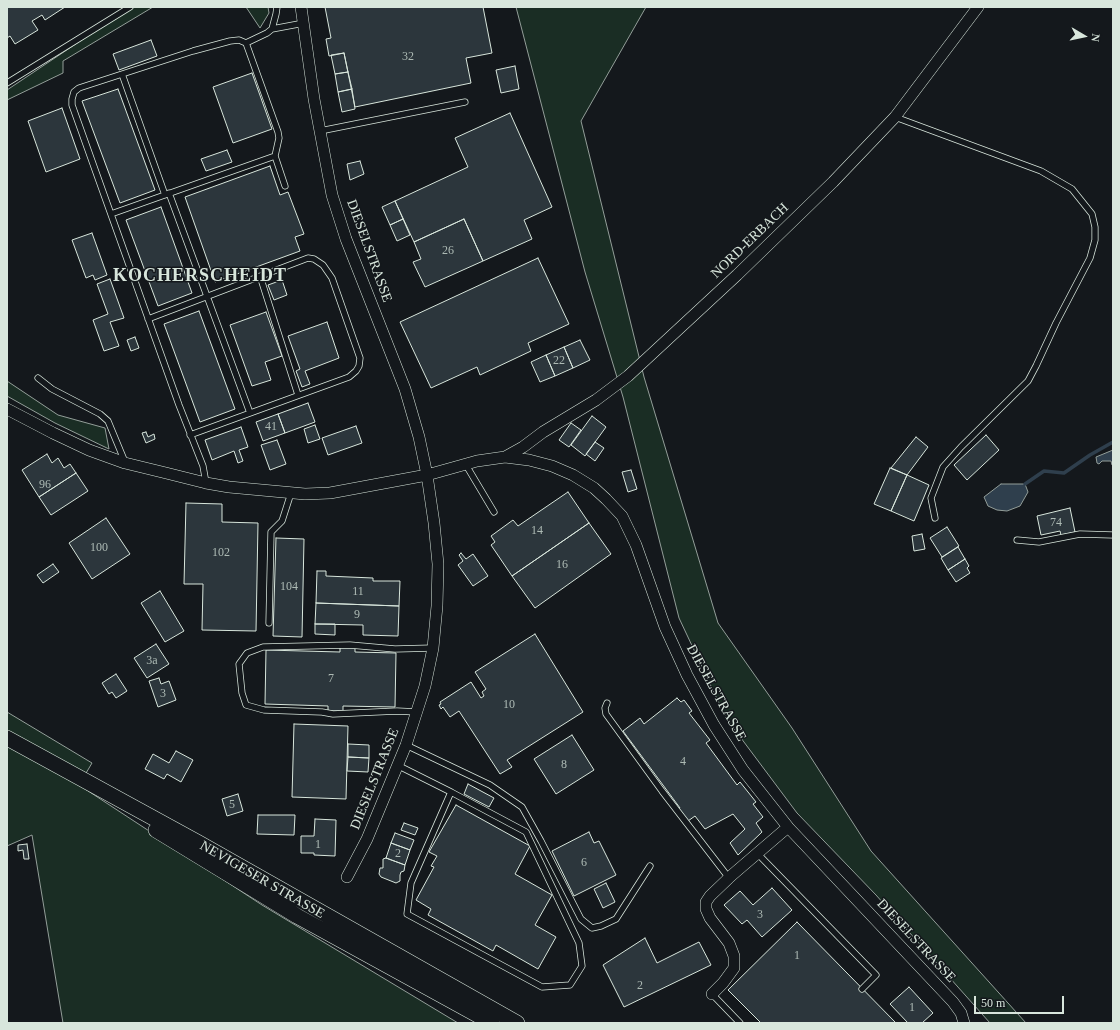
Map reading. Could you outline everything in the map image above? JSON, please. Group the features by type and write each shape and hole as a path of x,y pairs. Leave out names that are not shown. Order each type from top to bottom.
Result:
{"main road":[{"name":"NEVIGESER STRASSE","path":"7,738 297,916 492,1023"},
{"name":"NEVIGESER STRASSE","path":"7,738 192,840 517,1023"}],"street":[{"name":"DIESELSTRASSE","path":"302,7 314,99 338,216 405,389 419,437 427,476 438,564 434,648 425,686 406,745 367,838 347,877"},
{"name":"NORD-ERBACH","path":"505,457 596,400 628,376 737,274 827,187 895,117 978,7"},
{"name":"DIESELSTRASSE","path":"7,409 53,434 89,450 125,463 206,483 291,493 330,493 427,476 466,465 505,457 529,460 552,466 572,475 594,488 622,516 636,545 665,627 687,675 714,725 744,770 788,827 953,1002 961,1014 964,1023"},
{"path":"712,994 724,983 734,968 734,956 729,943 710,918 706,909 706,902 710,896 729,878 788,827"}],"lane":[{"path":"7,83 130,7"},
{"path":"272,29 277,7"},
{"path":"246,43 272,29 304,23"},
{"path":"206,483 203,466 190,435 72,105 74,92 79,88 193,51 230,41 239,40 246,43 278,132 279,138 275,156 285,186"},
{"path":"122,74 250,413"},
{"path":"320,131 465,102"},
{"path":"895,117 1041,171 1072,189 1092,214 1096,227 1095,240 1090,258 1028,381 961,447 943,467 931,498 935,518"},
{"path":"111,214 275,156"},
{"path":"148,319 308,258 314,259 323,265 332,278 360,358 359,366 349,377 190,435"},
{"path":"260,276 298,395"},
{"path":"38,378 52,389 100,414 108,421 125,463"},
{"path":"466,465 494,512"},
{"path":"269,623 270,532 282,521 291,493"},
{"path":"1017,540 1039,542 1080,534 1113,535"},
{"path":"417,712 397,711 333,714 322,712 264,710 246,705 242,693 239,664 247,653 263,647 350,645 395,649 434,648"},
{"path":"607,703 605,708 606,714 662,791 729,878"},
{"path":"406,745 490,785 522,807 581,919 592,928 601,926 616,919 650,866"},
{"path":"397,766 451,792 526,832 579,943 582,966 570,985 542,986 407,914 411,883 451,792"},
{"path":"757,853 876,975 862,989"},
{"path":"712,994 740,1023"}],"green space":[{"path":"131,7 153,7 63,61 63,73 7,100 7,90"},
{"path":"246,7 268,7 269,13 260,28"},
{"path":"516,7 646,7 581,121 644,377 718,623 792,728 871,851 1026,1023 990,1023 876,895 797,813 726,718 679,618 623,397 585,272"},
{"path":"7,381 58,415 105,428 109,449 55,423 7,396"},
{"path":"7,712 92,763 79,785 262,905 458,1023 63,1023 32,835 7,846"}],"water":[{"path":"1113,450 1112,465 1111,461 1102,461 1099,464 1097,463 1096,457"},
{"path":"1001,484 1025,484 1028,492 1020,506 1007,511 997,510 988,506 984,497"}],"building":[{"path":"7,7 65,7 45,20 42,15 32,21 38,30 15,44 10,36 7,38"},
{"path":"325,7 483,7 492,53 466,58 471,83 355,107 344,53 329,56 326,39 331,38"},
{"path":"151,40 157,56 119,70 113,54"},
{"path":"344,53 348,72 335,74 331,55"},
{"path":"515,66 519,89 501,93 496,70"},
{"path":"348,72 352,89 338,92 335,74"},
{"path":"252,73 272,129 233,143 213,87"},
{"path":"118,89 155,190 120,203 82,101"},
{"path":"352,89 355,109 342,112 338,92"},
{"path":"62,108 80,159 46,172 28,121"},
{"path":"510,113 552,207 524,220 532,239 483,261 464,219 414,242 395,201 468,167 455,138"},
{"path":"227,150 232,162 206,171 201,159"},
{"path":"360,161 364,174 350,180 347,164"},
{"path":"270,166 280,195 288,192 304,234 295,237 300,251 215,282 185,197"},
{"path":"395,201 403,219 390,225 382,207"},
{"path":"161,207 192,293 158,306 126,220"},
{"path":"403,219 410,235 397,241 390,225"},
{"path":"464,219 483,261 425,287 413,262 421,259 414,242"},
{"path":"92,233 107,275 95,280 93,275 86,278 72,240"},
{"path":"538,258 569,324 528,343 531,351 480,375 477,367 431,388 400,322"},
{"path":"110,279 124,318 110,322 119,346 104,351 93,320 108,314 97,284"},
{"path":"282,280 287,295 274,300 268,285"},
{"path":"199,311 235,409 200,422 164,324"},
{"path":"266,312 282,356 265,362 271,380 252,386 230,325"},
{"path":"327,322 339,358 305,371 310,384 302,387 296,371 300,369 288,336"},
{"path":"135,337 139,348 131,351 127,340"},
{"path":"580,340 590,360 573,368 564,347"},
{"path":"564,347 573,368 555,376 546,355"},
{"path":"546,355 555,376 540,382 531,362"},
{"path":"308,403 315,422 285,433 278,414"},
{"path":"278,414 285,433 263,441 256,422"},
{"path":"592,416 606,427 585,456 571,445"},
{"path":"571,423 581,430 569,447 559,440"},
{"path":"315,425 320,439 308,443 304,429"},
{"path":"356,426 362,443 328,455 322,438"},
{"path":"241,427 248,447 239,450 243,461 238,463 234,451 212,460 205,440"},
{"path":"146,432 148,437 154,434 155,439 146,443 142,433"},
{"path":"986,435 999,450 967,480 954,465"},
{"path":"916,437 928,447 907,475 891,468"},
{"path":"277,440 286,464 270,470 261,445"},
{"path":"595,442 604,448 595,461 586,454"},
{"path":"47,454 52,463 58,458 64,468 70,464 76,473 39,497 22,470"},
{"path":"890,468 907,475 891,511 874,504"},
{"path":"631,470 637,489 628,492 622,472"},
{"path":"76,473 88,491 51,515 39,497"},
{"path":"907,475 929,485 914,521 891,511"},
{"path":"568,492 589,523 512,576 491,545 495,542 491,536 513,520 518,526"},
{"path":"186,503 222,504 222,522 258,523 256,631 202,630 203,584 184,584"},
{"path":"1070,508 1075,532 1061,535 1060,531 1041,535 1037,516"},
{"path":"106,518 130,554 92,579 69,543"},
{"path":"589,523 611,554 535,608 512,576"},
{"path":"947,527 959,546 942,557 930,538"},
{"path":"922,534 925,549 914,551 912,536"},
{"path":"276,538 304,539 302,637 273,636"},
{"path":"958,547 965,559 948,570 941,558"},
{"path":"461,553 466,559 473,554 488,576 473,586 458,565 463,561 459,555"},
{"path":"965,559 969,566 967,568 970,573 956,582 948,570"},
{"path":"53,564 59,572 43,583 37,575"},
{"path":"317,571 326,571 326,576 373,578 373,581 400,581 399,606 316,603"},
{"path":"160,591 184,631 165,642 141,603"},
{"path":"316,603 399,606 398,636 363,635 363,625 315,624"},
{"path":"315,624 335,624 335,635 315,634"},
{"path":"535,634 583,712 507,760 512,767 500,774 459,711 450,717 443,707 441,709 439,705 441,704 440,702 471,682 481,698 484,696 482,692 486,689 475,672"},
{"path":"156,644 169,664 147,678 134,658"},
{"path":"340,646 355,647 355,652 396,653 395,707 343,706 343,711 328,711 328,706 265,704 266,650 340,652"},
{"path":"116,674 127,691 116,698 112,692 109,694 102,683"},
{"path":"159,678 161,684 169,681 176,700 158,707 149,681"},
{"path":"677,698 681,702 684,700 692,711 689,713 710,740 706,743 737,785 740,782 756,802 753,804 763,817 756,823 762,832 738,855 730,843 745,829 733,814 705,829 695,816 688,821 623,731 640,718 644,724"},
{"path":"294,724 348,726 346,799 292,797"},
{"path":"572,735 594,770 556,794 534,759"},
{"path":"348,744 369,745 369,758 348,757"},
{"path":"176,751 193,760 181,782 167,774 164,779 145,769 153,754 169,763"},
{"path":"348,757 369,758 368,772 347,771"},
{"path":"468,784 494,798 489,807 464,794"},
{"path":"238,794 243,811 227,816 222,799"},
{"path":"456,805 530,846 515,874 552,895 535,925 556,937 538,969 496,945 493,951 428,915 431,909 416,900 434,867 431,866 437,856 429,852"},
{"path":"258,815 295,815 294,835 257,834"},
{"path":"315,819 336,820 335,856 301,853 301,836 314,836"},
{"path":"404,823 418,828 415,835 401,830"},
{"path":"589,832 594,843 599,841 616,875 574,896 552,851"},
{"path":"395,833 414,840 410,850 391,843"},
{"path":"391,843 410,850 405,865 386,858"},
{"path":"27,844 29,859 24,859 23,850 18,851 18,845"},
{"path":"386,858 405,865 404,871 401,872 400,875 400,881 396,883 381,877 379,874 380,868 383,868 383,859"},
{"path":"606,883 615,902 603,908 594,889"},
{"path":"772,888 792,910 762,937 747,920 742,924 724,905 740,891 753,905"},
{"path":"797,922 896,1023 761,1023 728,990"},
{"path":"645,938 657,963 699,942 711,965 624,1007 603,965"},
{"path":"909,987 933,1013 922,1023 908,1023 890,1004"}],"waterway":[{"path":"1025,484 1044,471 1064,473 1090,455 1113,442"}],"district":[{"name":"KOCHERSCHEIDT","path":"200,276"}]}
